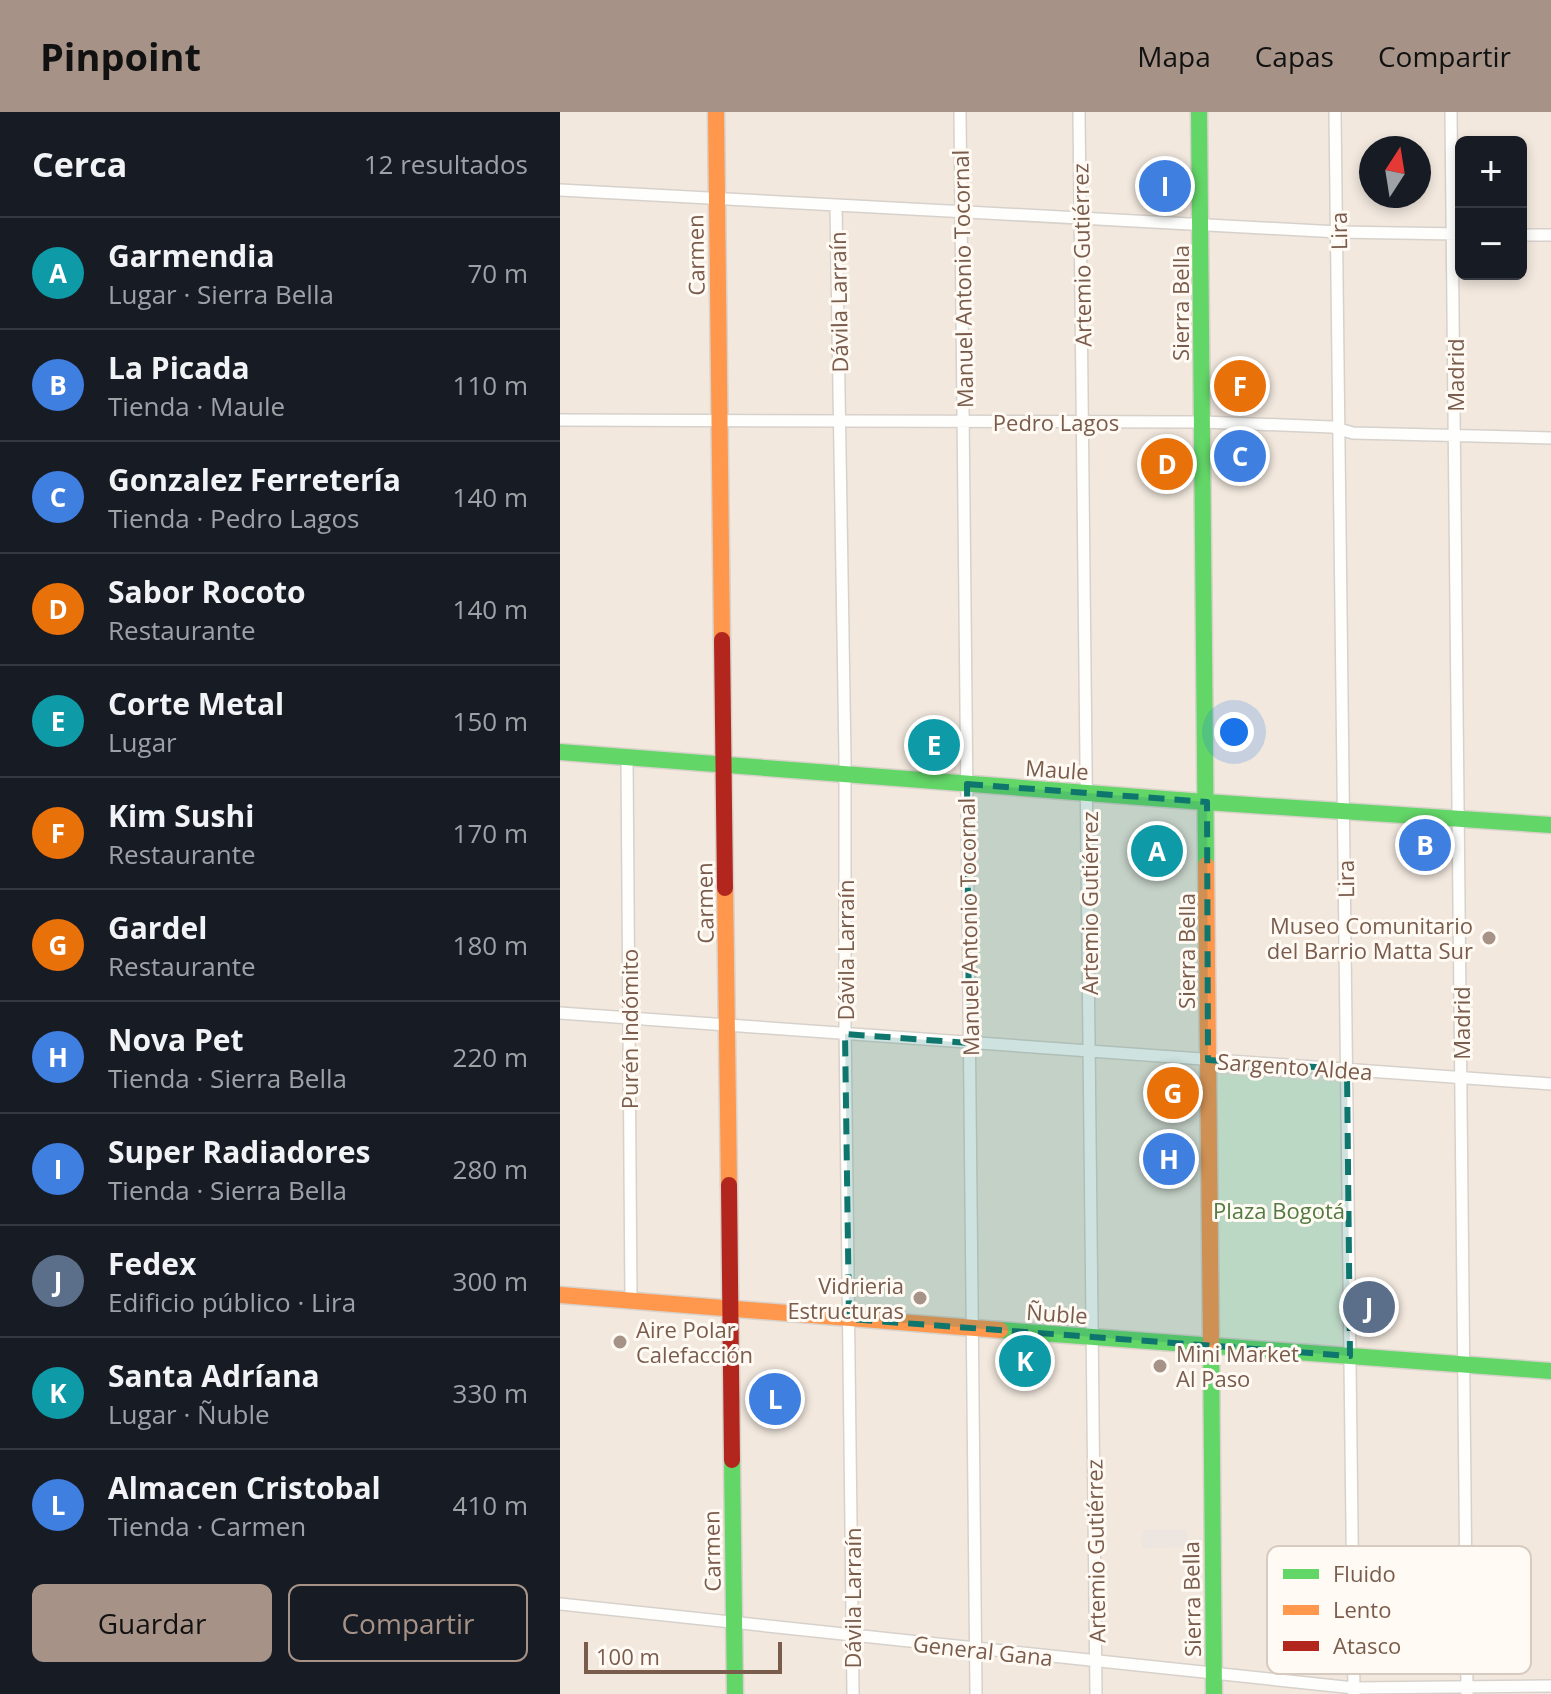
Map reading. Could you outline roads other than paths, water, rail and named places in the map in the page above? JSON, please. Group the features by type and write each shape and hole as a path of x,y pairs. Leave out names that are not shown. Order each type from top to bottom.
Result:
{"main road":[{"name":"Carmen","path":"716,112 735,1694"},
{"name":"Sierra Bella","path":"1199,112 1214,1694"},
{"name":"Maule","path":"560,752 1551,825"},
{"name":"Ñuble","path":"560,1295 1551,1371"}],"street":[{"name":"Manuel Antonio Tocornal","path":"960,112 976,1694"},
{"name":"Artemio Gutiérrez","path":"1079,112 1096,1694"},
{"name":"Lira","path":"1335,112 1352,1546"},
{"name":"Madrid","path":"1451,112 1456,208"},
{"path":"560,190 1081,220 1338,232 1455,234"},
{"name":"Dávila Larraín","path":"836,206 845,775 853,1694"},
{"path":"1527,235 1551,235"},
{"name":"Madrid","path":"1457,280 1455,435 1466,1546"},
{"name":"Pedro Lagos","path":"560,420 1203,422 1353,433 1551,438"},
{"name":"Purén Indómito","path":"627,758 631,1301"},
{"name":"Sargento Aldea","path":"560,1013 1551,1084"},
{"name":"General Gana","path":"560,1604 1214,1673 1354,1691 1551,1686"}],"place":[{"name":"Super Radiadores","path":"1165,186"},
{"name":"Kim Sushi","path":"1240,386"},
{"name":"Gonzalez Ferretería","path":"1240,456"},
{"name":"Sabor Rocoto","path":"1167,464"},
{"name":"Corte Metal","path":"934,745"},
{"name":"La Picada","path":"1425,845"},
{"name":"Garmendia","path":"1157,851"},
{"name":"Museo Comunitario del Barrio Matta Sur","path":"1489,938"},
{"name":"Gardel","path":"1173,1093"},
{"name":"Nova Pet","path":"1169,1159"},
{"name":"Vidrieria Estructuras","path":"920,1298"},
{"name":"Fedex","path":"1369,1307"},
{"name":"Aire Polar Calefacción","path":"620,1342"},
{"name":"Santa Adríana","path":"1025,1361"},
{"name":"Mini Market Al Paso","path":"1160,1366"},
{"name":"Almacen Cristobal","path":"775,1399"}],"park label":[{"name":"Plaza Bogotá","path":"1279,1210"}]}
